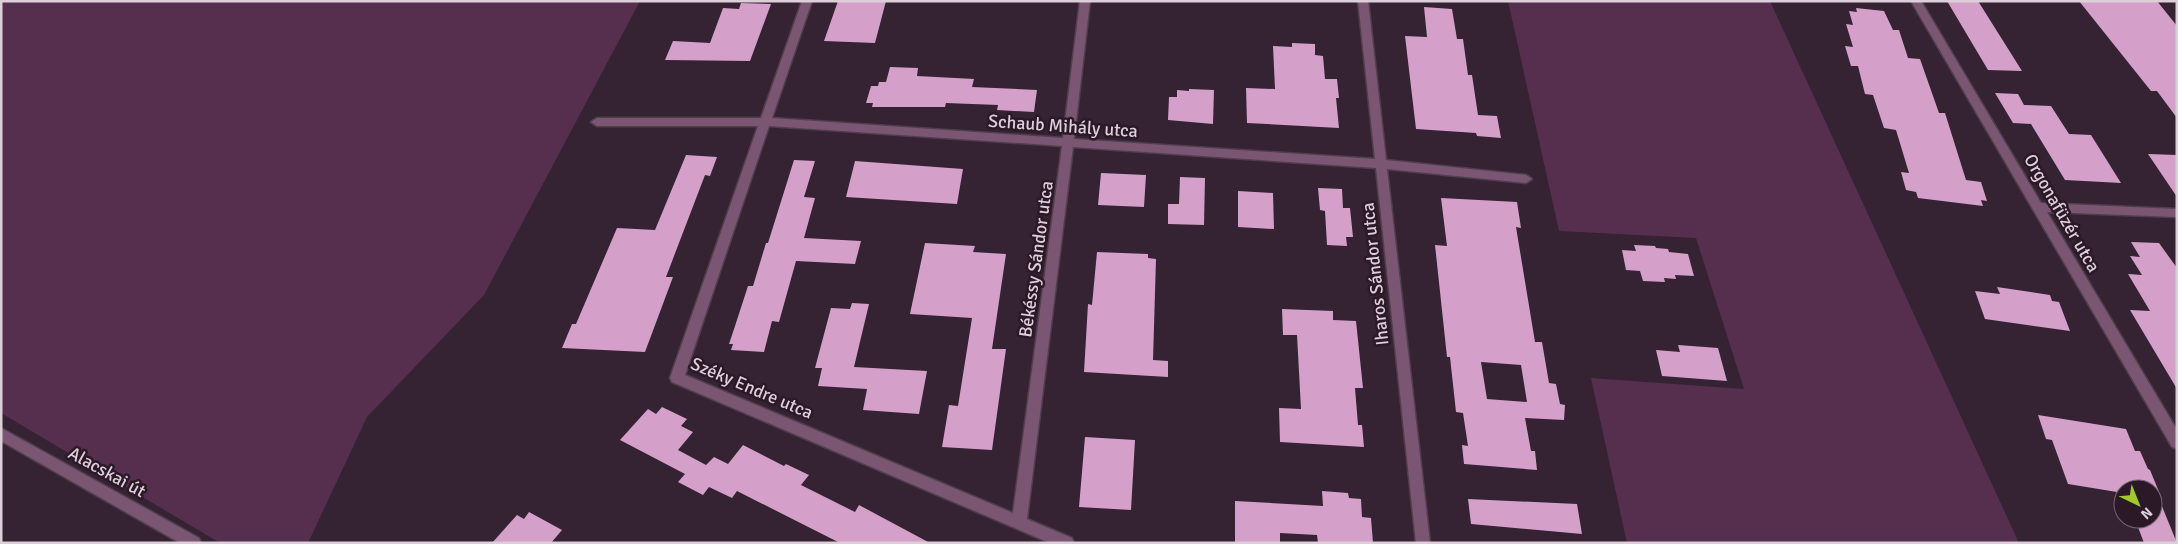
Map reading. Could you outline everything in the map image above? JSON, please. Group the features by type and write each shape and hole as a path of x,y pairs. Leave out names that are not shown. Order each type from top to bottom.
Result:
{"street":[{"name":"Széky Endre utca","path":"807,1 677,378 1019,520 1067,543"},
{"name":"Békéssy Sándor utca","path":"1019,520 1085,1"},
{"name":"Iharos Sándor utca","path":"1363,1 1423,543"},
{"name":"Orgonafüzér utca","path":"1916,1 2177,443"},
{"name":"Schaub Mihály utca","path":"597,122 766,122 1380,164 1526,179"},
{"path":"2039,207 2177,213"},
{"name":"Alacskai út","path":"1,434 194,543"}],"shaded area":[{"path":"1,1 640,1 484,295 367,417 308,543 220,543 1,413"},
{"path":"1508,1 1770,1 2019,543 1627,543 1591,378 1744,389 1696,238 1559,231"}],"building":[{"path":"838,1 886,1 875,43 824,41"},
{"path":"1947,1 1978,1 2022,71 1988,70"},
{"path":"2079,1 2157,1 2177,26 2177,118 2157,91 2151,91"},
{"path":"741,3 771,4 750,61 665,60 673,41 710,43 723,8 739,9"},
{"path":"1424,7 1452,9 1457,39 1463,39 1468,75 1472,75 1478,115 1497,116 1501,138 1477,136 1476,133 1416,129 1405,36 1427,37"},
{"path":"1856,8 1884,11 1893,30 1899,30 1908,58 1920,59 1939,113 1945,113 1966,180 1981,182 1987,201 1981,200 1983,206 1918,198 1916,192 1906,190 1901,172 1909,173 1896,130 1884,128 1873,95 1865,94 1858,66 1851,66 1845,46 1853,47 1846,24 1853,25 1849,11 1857,12"},
{"path":"1292,43 1315,44 1315,55 1323,56 1325,79 1337,79 1339,98 1336,98 1339,128 1247,123 1246,88 1275,89 1273,46 1292,47"},
{"path":"890,67 918,68 917,76 974,79 972,87 1037,90 1034,112 997,110 998,105 946,103 945,107 872,107 873,103 866,103 871,86 878,86 879,82 886,82"},
{"path":"1189,89 1214,90 1213,124 1168,120 1169,97 1177,97 1177,90 1189,91"},
{"path":"1995,93 2018,94 2024,105 2051,106 2069,134 2091,135 2121,183 2065,180 2031,124 2013,123"},
{"path":"2148,154 2177,155 2177,197"},
{"path":"686,155 717,157 710,176 705,175 666,277 673,277 645,352 562,348 572,324 576,324 617,228 655,230"},
{"path":"794,160 815,161 804,197 815,198 804,238 861,241 855,264 796,261 779,322 772,321 764,352 731,350 733,344 729,344 748,286 753,286"},
{"path":"855,161 963,169 957,204 846,197"},
{"path":"1101,173 1146,175 1144,207 1098,205"},
{"path":"1180,177 1205,178 1204,225 1168,224 1168,204 1179,204"},
{"path":"1318,188 1342,189 1343,208 1350,208 1353,237 1346,237 1347,246 1327,245 1325,211 1320,210"},
{"path":"1238,191 1273,193 1274,229 1238,227"},
{"path":"1441,198 1517,202 1521,228 1516,227 1535,342 1542,342 1549,383 1556,384 1560,404 1565,405 1564,420 1525,418 1531,451 1535,451 1537,470 1464,464 1462,445 1468,446 1463,413 1456,412 1450,357 1447,357 1435,245 1447,246","holes":["1481,362 1521,365 1527,402 1487,399"]},
{"path":"2131,242 2159,243 2177,268 2177,389 2130,310 2150,311 2128,274 2142,275 2130,256 2140,257"},
{"path":"925,243 975,246 973,252 1006,254 992,349 1006,349 992,450 942,447 949,405 958,406 972,318 910,314"},
{"path":"1634,245 1655,246 1656,248 1668,249 1669,252 1688,254 1694,276 1675,275 1676,279 1664,278 1665,282 1643,281 1640,271 1626,270 1622,250 1636,251"},
{"path":"1097,252 1148,254 1148,258 1156,259 1153,360 1168,361 1168,377 1084,372 1088,304 1092,305"},
{"path":"1997,287 2050,295 2052,301 2059,302 2070,331 1985,319 1975,291 2000,294"},
{"path":"852,303 869,304 854,367 927,371 919,414 863,410 867,389 818,386 822,368 815,368 831,308 850,309"},
{"path":"1282,309 1333,311 1333,320 1356,321 1363,388 1355,388 1358,425 1362,425 1364,447 1280,442 1279,408 1301,409 1297,335 1283,335"},
{"path":"1678,345 1718,348 1727,381 1662,376 1656,350 1680,352"},
{"path":"662,407 687,419 681,426 693,432 678,450 706,465 714,457 728,464 743,445 784,466 786,464 809,475 801,485 855,512 859,505 930,543 840,543 737,491 732,498 709,487 703,495 678,482 685,474 620,440 648,409 656,414"},
{"path":"2038,415 2126,429 2135,451 2140,451 2154,479 2113,479 2113,491 2068,484 2052,440 2046,439"},
{"path":"1085,437 1135,440 1131,510 1079,507"},
{"path":"1322,491 1348,493 1349,498 1361,499 1362,517 1371,518 1373,543 1318,543 1317,535 1280,533 1280,543 1235,543 1235,501 1323,506"},
{"path":"1468,499 1577,504 1582,534 1471,524"},
{"path":"2163,509 2177,543 2144,543 2139,529 2163,529"},
{"path":"529,512 562,530 551,543 492,543 517,515 524,519"}]}
